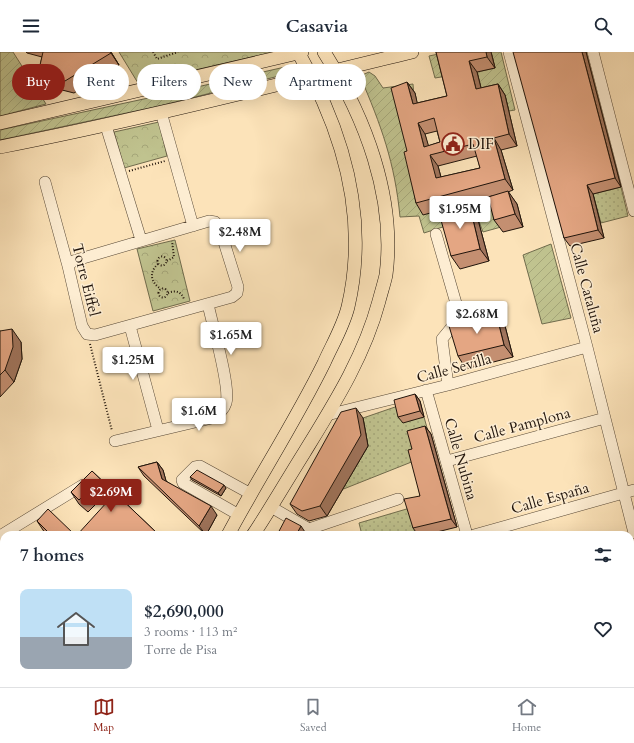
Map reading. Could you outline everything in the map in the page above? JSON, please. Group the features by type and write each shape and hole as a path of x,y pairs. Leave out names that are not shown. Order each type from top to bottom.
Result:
{"main road":[{"path":"0,122 299,52 305,64"},
{"path":"324,52 331,64"},
{"path":"361,64 412,52"},
{"path":"0,147 106,126 275,86"},
{"path":"233,525 311,389 348,308 356,252 356,217 349,174 335,130 322,100"},
{"path":"257,531 356,364 374,317 386,276 388,233 380,182 364,128 350,100"}],"street":[{"name":"Calle Cataluña","path":"509,52 588,347 605,418 629,491 634,531"},
{"path":"593,52 634,211"},
{"path":"161,112 193,226"},
{"path":"106,126 140,240"},
{"name":"Torre Eiffel","path":"45,182 68,266 82,326 87,334 96,335 232,297 237,293 238,287 219,226 215,222 209,221 140,240 73,261 68,266"},
{"path":"436,234 460,317 442,339 448,385"},
{"path":"115,441 212,418 225,408 227,389 208,304"},
{"path":"130,326 158,430"},
{"name":"Calle Sevilla","path":"327,415 448,385 588,347"},
{"name":"Calle Nubina","path":"426,390 466,531"},
{"name":"Calle Pamplona","path":"447,460 605,418"},
{"path":"233,525 183,483 182,480 195,467 200,466 251,494"},
{"path":"8,531 88,481"},
{"name":"Calle España","path":"488,531 629,491"},
{"path":"271,506 309,530 398,499"}],"path":[{"path":"153,52 157,58 178,52"},
{"path":"120,173 174,158"},
{"path":"168,293 165,289 161,289 153,283 152,274 153,269 158,264 163,265 174,257 175,253 169,232"},
{"path":"158,264 157,259 160,256 165,257 167,261"},
{"path":"161,289 158,293 160,297 165,298 168,293 175,290 180,292 188,310"},
{"path":"87,334 115,441"}],"green space":[{"path":"0,52 13,52 21,64 12,64 12,100 43,100 46,104 0,116"},
{"path":"119,52 274,52 221,64 209,64 209,67 201,69 201,64 137,64 137,81 129,68 129,64 126,64"},
{"path":"448,52 447,76 435,78 429,56"},
{"path":"491,52 501,52 515,110 509,111 505,95 484,100 477,72 495,68"},
{"path":"275,69 275,77 267,79 267,71"},
{"path":"369,72 375,76 383,88 413,84 423,214 493,196 501,227 483,232 477,216 424,233 419,216 400,217 398,197 391,162 381,128 366,91 366,73"},
{"path":"209,84 209,94 201,96 201,86"},
{"path":"139,100 183,100 0,140 0,130"},
{"path":"159,122 167,156 124,168 114,132"},
{"path":"621,187 628,216 601,223 593,194"},
{"path":"175,240 190,301 153,311 137,249"},
{"path":"551,244 571,318 542,324 523,255"},
{"path":"398,406 424,417 429,435 414,461 341,490 368,446 363,418"},
{"path":"410,508 418,531 361,531 359,523"}],"building":[{"path":"43,52 111,53 93,64 73,64 73,76 65,81 65,64 40,64"},
{"path":"436,52 486,52 487,57 469,61 476,89 498,84 509,134 494,138 505,179 416,203 404,152 407,151 391,88 407,82 413,104 447,96","holes":["434,118 440,142 424,147 418,123","473,144 480,168 436,178 430,155"]},
{"path":"513,52 582,52 615,178 587,185 598,230 564,238"},
{"path":"508,191 515,214 494,220 488,197"},
{"path":"469,203 480,249 451,256 439,213"},
{"path":"496,313 504,345 458,356 449,326"},
{"path":"12,329 13,347 5,370 0,375 0,331"},
{"path":"415,394 420,411 398,417 394,400"},
{"path":"356,408 361,435 320,506 302,511 290,504 341,412"},
{"path":"425,426 451,519 413,528 404,499 420,496 408,450 412,449 407,431"},
{"path":"157,462 162,479 211,506 199,526 138,467"},
{"path":"197,470 224,485 218,493 190,477"},
{"path":"92,471 155,531 81,531 108,501 94,486 79,500 71,492"},
{"path":"48,509 71,531 47,531 37,521"},
{"path":"286,518 301,526 298,531 279,531"}],"place":[{"name":"DIF","path":"453,144"}]}
